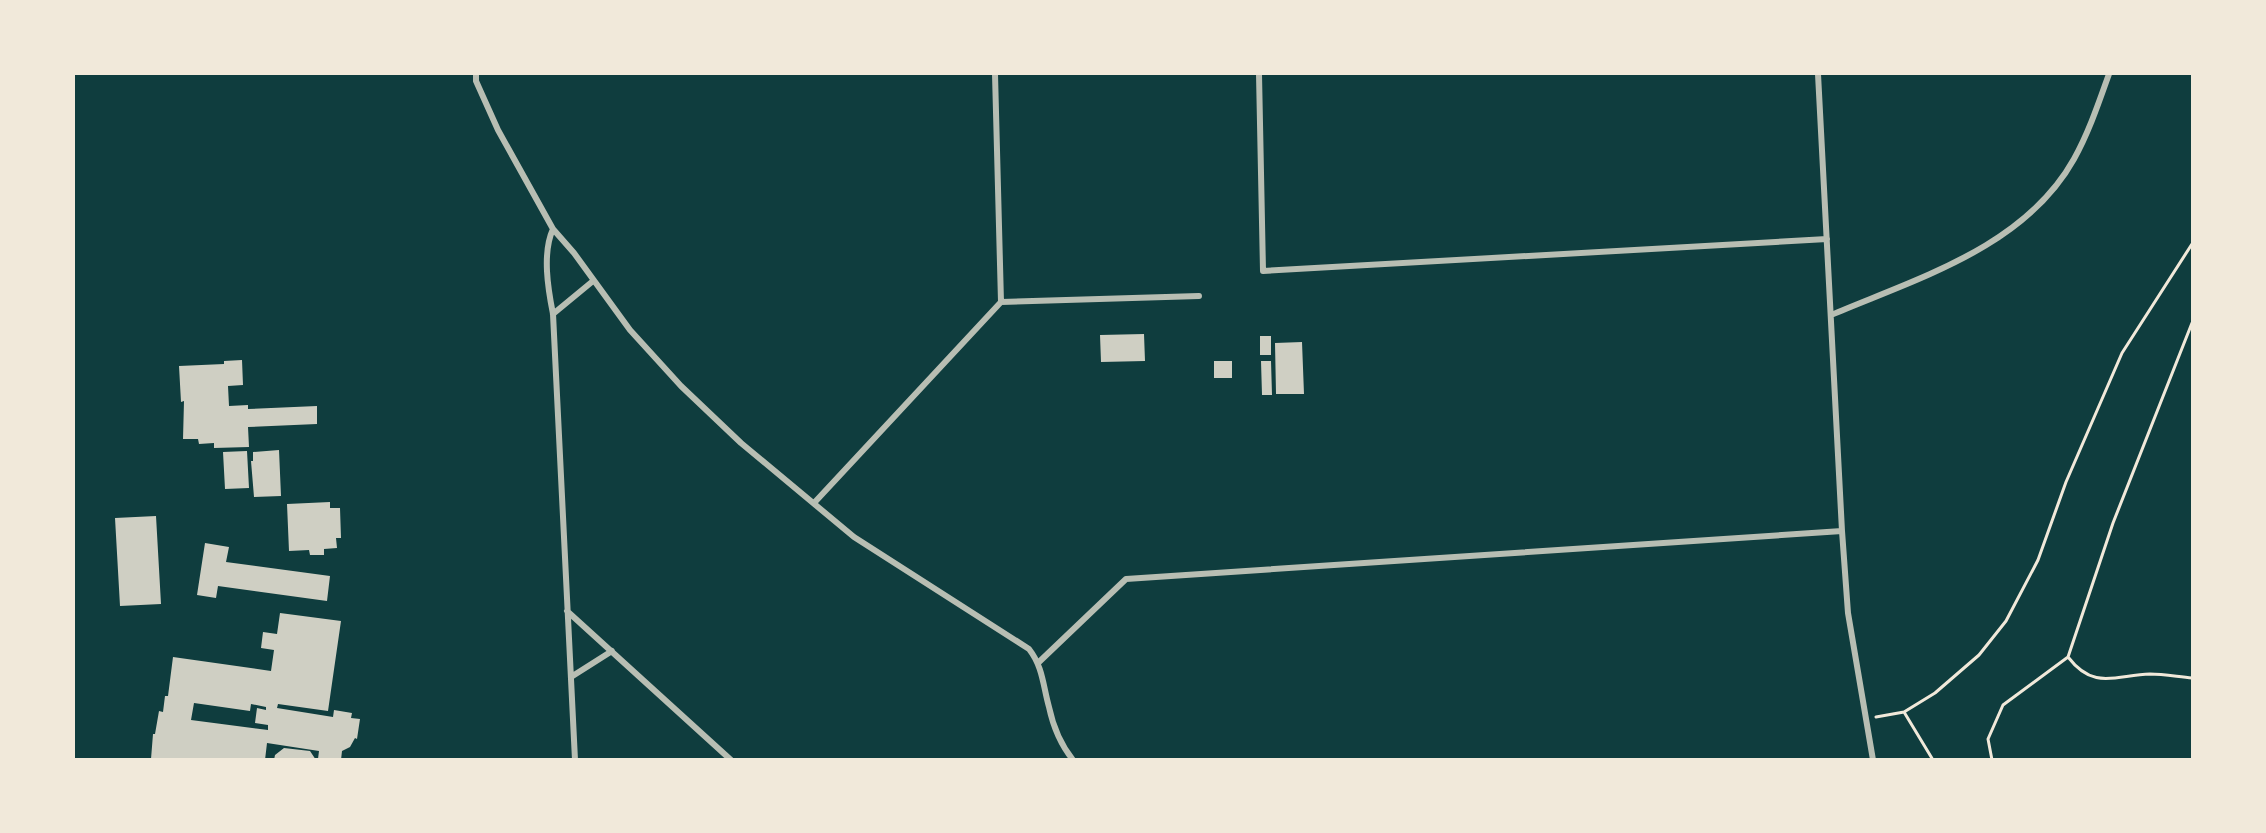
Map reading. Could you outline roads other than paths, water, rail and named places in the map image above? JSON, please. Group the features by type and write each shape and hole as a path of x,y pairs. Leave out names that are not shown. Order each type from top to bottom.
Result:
{"street":[{"path":"476,74 476,81 498,130 553,229 630,330 681,386 741,443 854,537 1029,649 1039,662 1049,710 1064,748 1072,759"},
{"path":"814,503 1000,302 995,74"},
{"path":"1259,74 1263,272 1827,239"},
{"path":"1818,74 1848,613 1873,759"},
{"path":"1831,315 1959,261 1995,239 2042,202 2074,159 2109,74"},
{"path":"553,229 549,237 548,251 549,294 553,314 575,759"},
{"path":"553,314 593,281"},
{"path":"1000,302 1199,296"},
{"path":"1039,662 1126,579 1842,531"},
{"path":"567,611 731,759"},
{"path":"571,677 612,651"}]}
